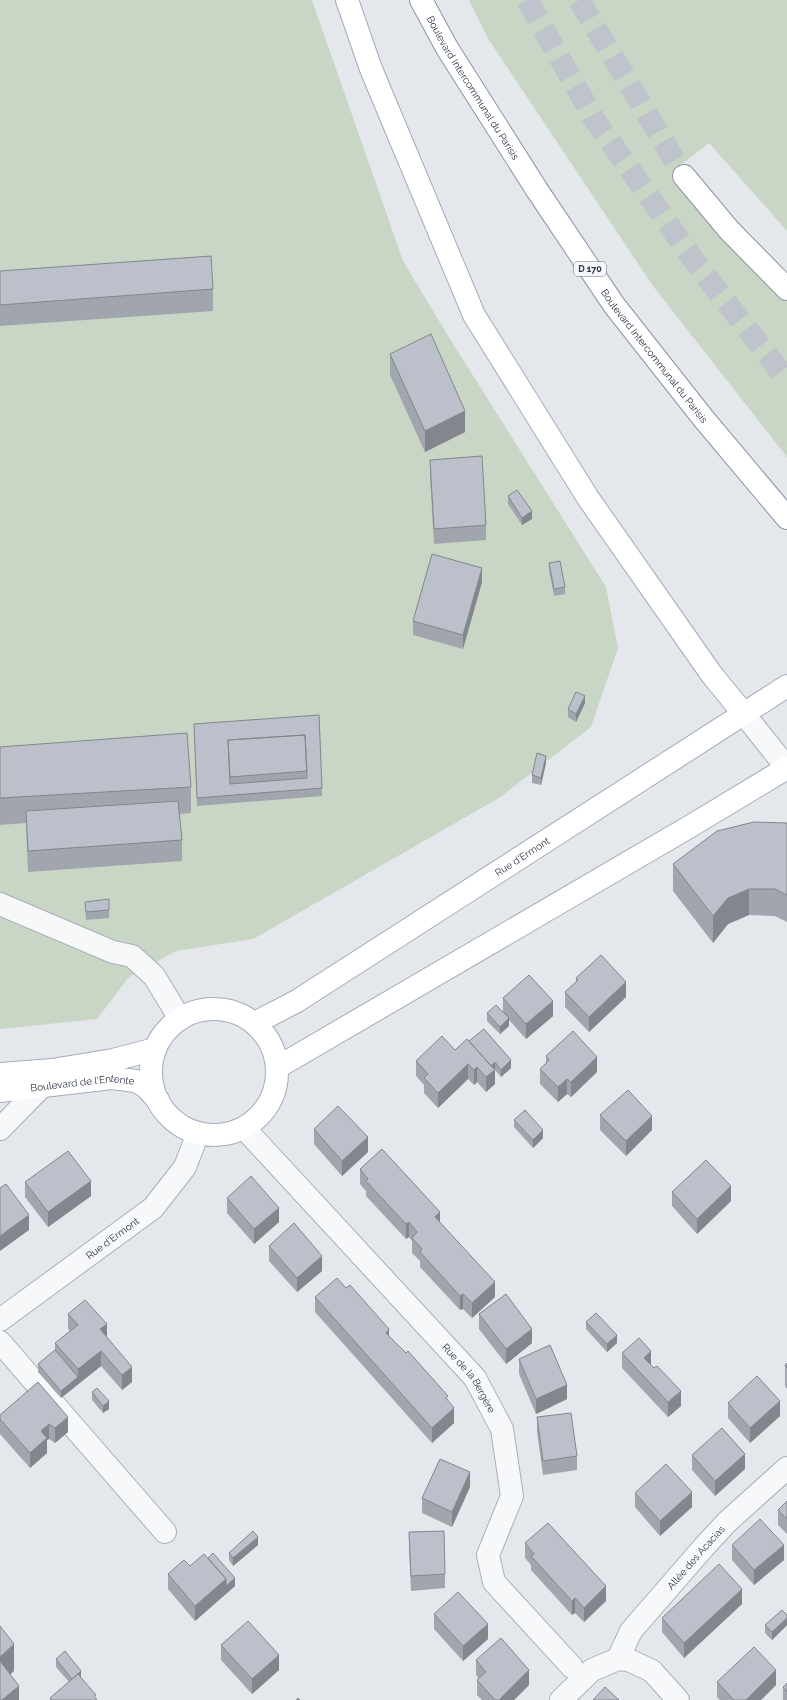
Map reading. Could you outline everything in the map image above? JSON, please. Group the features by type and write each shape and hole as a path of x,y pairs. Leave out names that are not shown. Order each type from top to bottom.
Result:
{"main road":[{"path":"347,0 371,70 474,315 588,498 712,675 744,714"},
{"name":"Boulevard Intercommunal du Parisis","path":"421,0 447,48 529,177 614,304 703,418 787,518"},
{"path":"684,176 728,230 787,289"},
{"name":"Rue d'Ermont","path":"255,1023 304,996 787,686"},
{"path":"278,1067 689,827 787,768"},
{"path":"218,1009 238,1013 255,1023 266,1036 274,1051 278,1067 276,1086 270,1103 259,1117 244,1128 229,1134 214,1136 198,1133 181,1126 167,1115 158,1100 152,1078 151,1066 155,1049 165,1032 180,1019 198,1011 218,1009"},
{"name":"Boulevard de l'Entente","path":"0,1074 52,1070 106,1062 155,1049"},
{"name":"Boulevard de l'Entente","path":"0,1091 112,1078 136,1081 146,1087 158,1100"}],"street":[{"path":"744,714 787,768"},
{"path":"0,904 113,952 132,956 154,976 180,1019"},
{"path":"0,1129 42,1086"},
{"name":"Rue de la Bergère","path":"244,1128 475,1378 502,1428 512,1496 488,1555 494,1582 572,1667"},
{"name":"Rue d'Ermont","path":"0,1320 153,1208 185,1167 198,1133"},
{"path":"0,1342 165,1532"},
{"name":"Allée des Acacias","path":"618,1658 631,1631 703,1548 728,1522 787,1468"},
{"path":"562,1700 592,1670 618,1658 629,1660 652,1670 678,1700"}],"green space":[{"path":"0,0 312,0 403,261 450,339 606,587 618,648 591,727 499,798 253,939 176,951 129,977 97,1019 0,1029"},
{"path":"469,0 787,0 787,231 709,143 677,168 774,291 787,302 787,457 653,286 489,40"}],"building":[{"path":"211,256 213,289 0,305 0,271"},
{"path":"431,334 465,411 425,431 390,354"},
{"path":"482,456 486,525 434,529 430,460"},
{"path":"517,490 532,511 522,518 508,496"},
{"path":"432,554 482,568 463,635 413,621"},
{"path":"560,561 565,587 554,589 549,563"},
{"path":"576,692 585,696 576,714 568,709"},
{"path":"319,715 322,788 197,798 194,724","holes":["305,735 307,778 230,784 228,740"]},
{"path":"187,733 191,787 0,798 0,747"},
{"path":"305,735 307,771 230,777 228,740"},
{"path":"537,753 546,756 541,778 532,775"},
{"path":"178,801 182,840 28,851 26,811"},
{"path":"754,822 787,823 787,895 775,889 749,889 728,898 713,916 673,864 717,831"},
{"path":"109,899 109,910 86,912 85,902"},
{"path":"601,955 626,982 589,1017 565,992 578,980 576,978"},
{"path":"529,975 553,1001 526,1024 503,998"},
{"path":"496,1005 509,1018 500,1027 487,1013"},
{"path":"484,1029 511,1060 501,1070 495,1062 491,1066 469,1041"},
{"path":"573,1031 597,1057 571,1082 567,1079 558,1087 540,1069 549,1060 546,1056"},
{"path":"442,1036 455,1050 467,1039 495,1070 486,1077 477,1067 474,1070 468,1064 438,1093 424,1078 428,1074 416,1061"},
{"path":"628,1090 652,1116 626,1141 600,1115"},
{"path":"338,1106 368,1137 342,1161 314,1129"},
{"path":"525,1110 543,1130 533,1140 514,1120"},
{"path":"382,1149 440,1212 435,1217 495,1282 472,1303 463,1294 460,1296 420,1252 422,1249 412,1238 417,1232 409,1222 406,1224 366,1181 368,1179 360,1169"},
{"path":"68,1151 91,1181 48,1212 25,1182"},
{"path":"706,1160 731,1186 697,1219 672,1192"},
{"path":"251,1176 279,1208 254,1229 227,1198"},
{"path":"6,1184 29,1215 0,1236 0,1188"},
{"path":"294,1223 322,1256 297,1278 269,1246"},
{"path":"337,1278 346,1288 350,1285 389,1329 386,1333 406,1353 408,1351 448,1396 446,1398 454,1408 432,1428 315,1297"},
{"path":"506,1294 532,1329 506,1349 479,1314"},
{"path":"85,1300 107,1324 100,1329 132,1367 122,1375 101,1351 78,1369 55,1343 78,1325 68,1314"},
{"path":"596,1313 617,1335 607,1344 586,1322"},
{"path":"639,1338 651,1351 644,1358 654,1368 657,1366 681,1391 668,1402 622,1353"},
{"path":"550,1345 567,1385 536,1399 519,1359"},
{"path":"55,1350 78,1377 61,1391 38,1364"},
{"path":"757,1376 780,1401 750,1428 728,1403"},
{"path":"38,1382 68,1417 55,1428 49,1424 41,1431 47,1438 30,1453 0,1419 0,1415"},
{"path":"97,1388 109,1401 103,1406 92,1392"},
{"path":"571,1413 577,1456 543,1461 537,1417"},
{"path":"722,1428 745,1454 715,1481 692,1455"},
{"path":"440,1459 470,1472 452,1512 422,1498"},
{"path":"666,1464 692,1492 660,1521 635,1493"},
{"path":"787,1501 787,1519 778,1510"},
{"path":"760,1519 784,1545 754,1570 732,1545"},
{"path":"548,1523 606,1586 584,1608 575,1598 572,1601 531,1556 534,1554 525,1543"},
{"path":"253,1531 258,1537 233,1558 229,1553"},
{"path":"444,1531 445,1574 411,1576 409,1532"},
{"path":"213,1553 235,1578 226,1586 226,1579 208,1558"},
{"path":"204,1554 226,1579 195,1606 168,1574 184,1560 190,1566"},
{"path":"719,1564 742,1589 684,1643 662,1618"},
{"path":"458,1592 488,1624 463,1646 434,1614"},
{"path":"782,1610 787,1615 787,1618 772,1632 765,1625"},
{"path":"248,1621 279,1655 252,1679 221,1645"},
{"path":"0,1626 14,1644 0,1657"},
{"path":"501,1638 529,1670 499,1700 495,1700 477,1680 486,1672 476,1660"},
{"path":"754,1647 776,1670 746,1700 734,1700 717,1682"},
{"path":"65,1651 81,1671 72,1679 56,1659"},
{"path":"0,1661 19,1686 2,1700 0,1700"},
{"path":"78,1674 96,1695 94,1696 97,1700 52,1700 50,1698"},
{"path":"787,1683 787,1692 783,1687"},
{"path":"605,1687 619,1700 593,1700"}],"tunnel":[{"path":"527,0 594,119 698,266 787,380"},
{"path":"579,0 684,176"}]}
